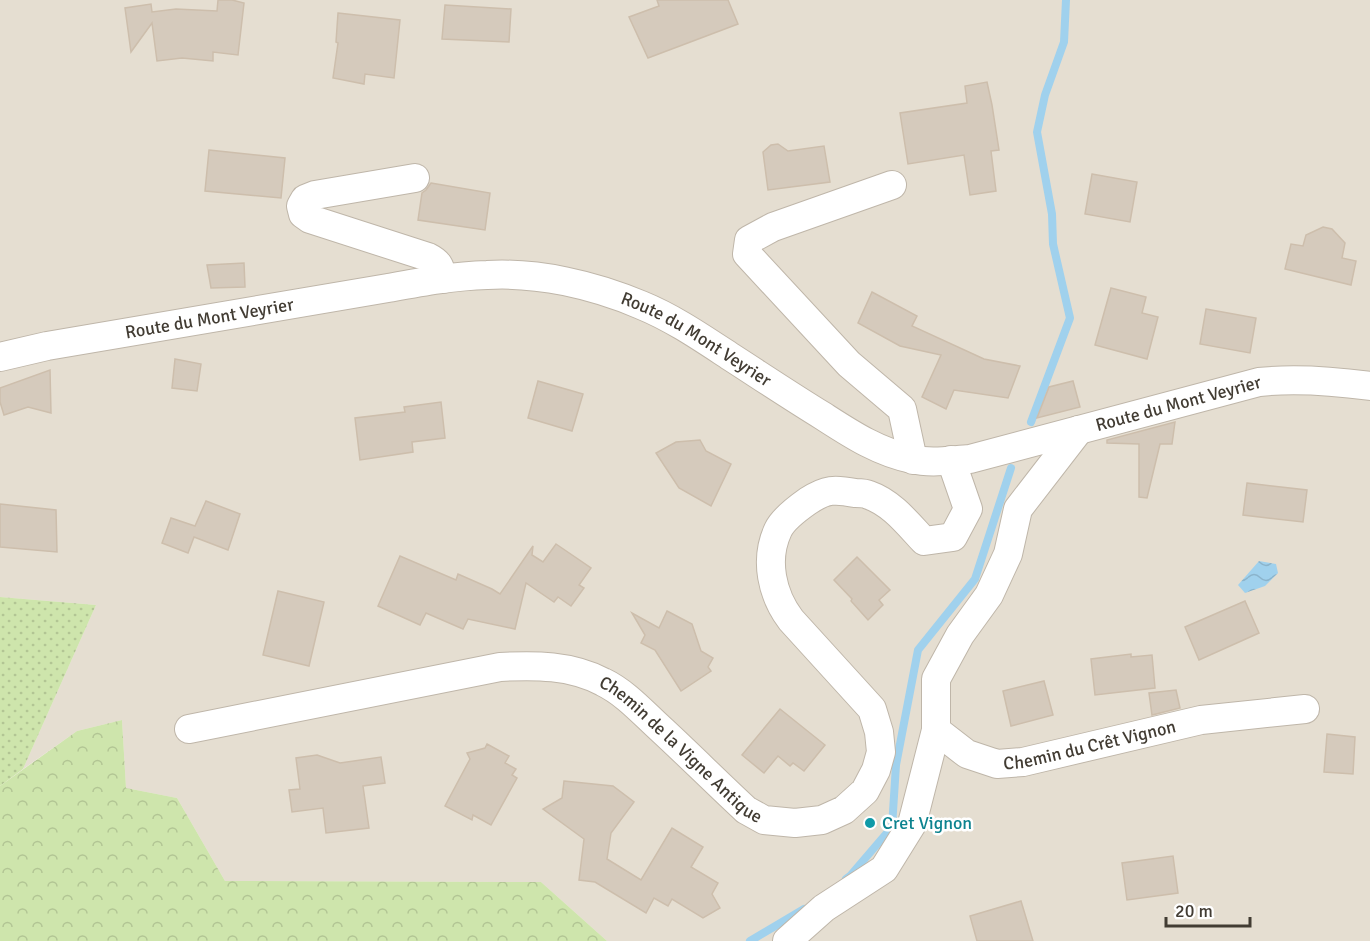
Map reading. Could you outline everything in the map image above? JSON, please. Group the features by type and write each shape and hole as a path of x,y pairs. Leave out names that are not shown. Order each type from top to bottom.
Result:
{"street":[{"path":"415,178 315,195 305,199 301,206 303,214 310,219 428,257 439,265 443,279"},
{"path":"892,184 773,227 749,240 747,254 849,364 902,409 913,460"},
{"name":"Route du Mont Veyrier","path":"0,357 57,344 443,279 488,275 529,276 592,288 641,305 703,338 870,445 913,460 931,462 970,459 1259,382 1313,381 1370,386"},
{"path":"787,941 824,908 884,869 912,824 936,730 936,679 960,635 989,595 1008,554 1018,509 1078,430"},
{"name":"Chemin de la Vigne Antique","path":"189,729 500,667 531,665 555,667 579,672 603,682 628,699 746,810 764,820 795,824 822,820 844,810 865,790 876,770 881,752 879,732 872,709 784,611 774,589 771,570 778,528 796,509 816,496 835,490 869,495 895,509 924,541 953,537 968,509 951,460"},
{"name":"Chemin du Crêt Vignon","path":"936,730 967,754 997,764 1023,762 1201,720 1305,710"}],"shaded area":[{"path":"0,0 1370,0 1370,941 607,941 541,882 225,881 177,798 126,788 122,720 77,731 23,769 96,605 0,597"}],"green space":[{"path":"0,597 96,605 23,769 0,786"},
{"path":"122,720 126,788 177,798 225,881 541,882 607,941 0,941 0,786 77,731"}],"water":[{"path":"1259,561 1276,564 1278,573 1265,586 1245,593 1238,585"}],"building":[{"path":"218,0 244,3 238,55 213,52 213,61 182,58 157,61 152,23 131,52 125,8 151,4 152,12 176,9 217,11"},
{"path":"657,0 728,0 738,24 648,58 629,17 659,6"},
{"path":"445,5 511,9 509,42 442,39"},
{"path":"338,13 400,20 394,78 365,74 364,84 333,78 338,43 336,42"},
{"path":"987,82 999,150 991,151 996,191 970,195 964,155 908,164 900,113 967,103 965,86"},
{"path":"778,144 788,151 824,146 830,182 768,190 763,152 771,145"},
{"path":"209,150 285,158 281,198 205,191"},
{"path":"1092,174 1137,182 1130,222 1085,214"},
{"path":"431,183 490,193 485,230 418,220 422,193"},
{"path":"1323,227 1332,229 1345,243 1342,258 1356,261 1351,285 1285,269 1291,244 1303,246 1306,235"},
{"path":"244,263 245,287 211,288 207,265"},
{"path":"1111,288 1146,297 1142,313 1158,317 1147,359 1095,345"},
{"path":"872,292 917,316 912,326 984,359 1020,366 1008,398 954,390 946,409 922,397 941,355 900,346 858,323"},
{"path":"1206,309 1256,318 1250,353 1200,344"},
{"path":"175,359 201,364 197,391 172,388"},
{"path":"50,370 51,413 28,407 4,415 0,402 0,388"},
{"path":"538,381 583,394 572,431 528,418"},
{"path":"1073,381 1080,407 1037,418 1049,387"},
{"path":"441,402 445,438 412,442 413,452 360,460 355,418 405,412 404,407"},
{"path":"1175,422 1172,444 1160,444 1147,498 1139,497 1139,444 1107,443 1107,440"},
{"path":"700,440 706,451 731,464 711,506 679,488 656,453 676,442"},
{"path":"1247,483 1307,490 1303,522 1243,515"},
{"path":"206,501 240,514 228,550 194,537 188,553 162,543 171,518 195,526"},
{"path":"0,504 56,510 57,552 0,547"},
{"path":"556,544 591,568 579,585 584,588 571,606 558,597 554,602 526,583 515,629 468,619 463,629 426,613 420,625 378,606 400,556 456,580 458,574 500,594 533,546 532,555 543,562"},
{"path":"857,557 890,590 879,600 883,605 868,620 834,580"},
{"path":"278,591 324,602 309,666 263,655"},
{"path":"1245,601 1259,633 1199,660 1185,627"},
{"path":"667,611 692,624 701,651 713,658 708,667 711,671 681,691 655,650 641,643 645,635 632,613 659,628"},
{"path":"1131,654 1131,657 1152,655 1155,688 1095,695 1091,659"},
{"path":"1044,681 1053,715 1011,726 1003,691"},
{"path":"1176,690 1180,708 1152,715 1149,693"},
{"path":"780,709 825,745 804,771 793,763 790,766 778,756 764,773 742,755"},
{"path":"1327,734 1355,737 1353,774 1324,772"},
{"path":"487,744 509,756 505,763 516,769 512,775 517,778 491,825 473,815 472,820 445,806 470,759 467,753 485,748"},
{"path":"317,755 340,763 381,757 385,783 363,786 369,828 326,833 323,808 292,812 289,790 300,789 296,758"},
{"path":"564,781 613,786 634,802 611,833 607,859 641,880 672,828 703,847 691,867 718,883 712,894 720,908 703,918 672,899 668,906 654,898 646,913 595,882 579,880 584,839 543,809 562,798"},
{"path":"1173,856 1178,893 1127,900 1122,863"},
{"path":"1021,901 1033,941 977,941 970,916"}],"waterway":[{"path":"1031,422 1070,318 1053,244 1052,214 1037,132 1045,95 1064,42 1066,0"},
{"path":"846,879 892,827 896,765 918,650 975,579 1011,468"},
{"path":"750,941 804,909"}],"place":[{"name":"Cret Vignon","path":"870,823"}]}
